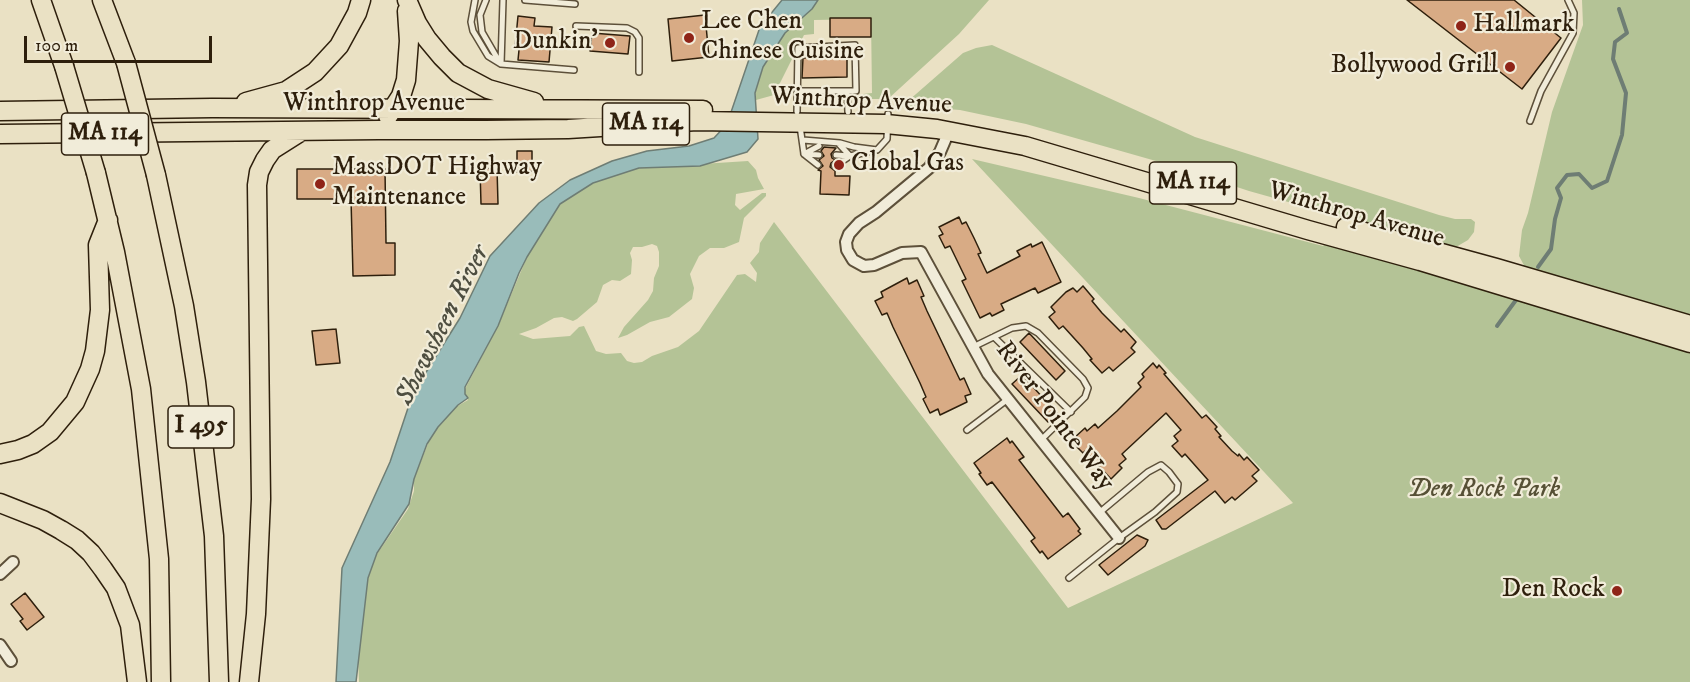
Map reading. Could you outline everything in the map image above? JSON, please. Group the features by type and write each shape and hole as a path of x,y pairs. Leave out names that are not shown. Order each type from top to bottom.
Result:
{"highway":[{"name":"I 495","path":"41,0 64,66 96,173 108,220 141,389 159,558 161,682"},
{"name":"I 495","path":"102,0 126,63 156,175 182,296 196,382 214,536 219,682"},
{"path":"114,0 126,63"},
{"path":"212,108 263,99 286,91 306,79 325,63 339,46 357,13 361,0"},
{"path":"406,0 428,39 458,73 501,94 559,108"},
{"path":"378,129 401,96 406,80 409,41 406,0"},
{"name":"Winthrop Avenue","path":"0,111 212,108 559,108 724,116 887,119 999,129 1291,213 1496,268 1690,325"},
{"name":"Winthrop Avenue","path":"0,134 556,129 724,116"},
{"name":"Winthrop Avenue","path":"950,126 1429,263 1690,343"},
{"path":"249,682 256,614 261,499 257,185 259,172 272,150 302,131"},
{"path":"0,454 33,444 50,432 75,402 90,369 95,351 100,310 98,245 108,220"},
{"path":"0,502 43,520 69,535 91,554 103,569 116,588 130,625 136,682"}],"street":[{"name":"River Pointe Way","path":"950,126 940,152 929,168 876,212 859,223 849,234 846,242 847,250 853,260 864,266 874,265 902,253 921,252 988,374 1119,538"},
{"path":"0,574 12,562"},
{"path":"0,645 11,661"}],"lane":[{"path":"475,0 471,16 473,32 488,56 501,64 574,70"},
{"path":"486,0 480,15 482,32 501,64"},
{"path":"501,64 503,0"},
{"path":"525,0 575,4"},
{"path":"1530,121 1541,91 1573,33 1574,13 1568,0"},
{"path":"576,26 627,28 635,32 639,38 639,72"},
{"path":"797,91 856,91 855,45 798,48 797,91 798,117 804,154 818,165"},
{"path":"847,91 847,118"},
{"path":"836,155 850,156 877,150 887,139 887,119"},
{"path":"803,140 877,150"},
{"path":"837,145 850,156"},
{"path":"804,154 819,146"},
{"path":"804,154 819,155"},
{"path":"835,166 850,156"},
{"path":"973,347 1012,328 1026,326 1038,333 1083,379 1088,388 1085,397 1041,440"},
{"path":"994,337 1071,411"},
{"path":"967,430 1008,399"},
{"path":"1069,578 1155,512 1177,492 1178,484 1170,472 1161,465 1148,472 1099,513"}],"green space":[{"path":"818,0 989,0 959,34 888,99 860,99 863,94 872,93 871,19 814,20 814,34 804,35 774,95 756,100 755,93 763,67 785,33"},
{"path":"1582,0 1690,0 1690,318 1527,271 1519,256 1522,230 1552,112 1583,25"},
{"path":"992,45 1195,137 1439,215 1455,219 1471,219 1475,222 1474,232 1468,240 1456,247 1445,246 1249,191 1170,165 1026,124 960,110 908,106 908,101 963,53"},
{"name":"Den Rock Park","path":"972,159 1139,198 1323,246 1335,246 1362,253 1690,350 1690,682 359,682 358,656 366,584 375,557 408,509 414,491 414,479 431,436 454,408 468,400 464,392 466,387 498,326 527,257 560,204 593,183 639,168 748,161 756,170 764,189 736,194 735,205 740,210 762,193 766,193 766,196 744,218 739,242 724,248 710,248 699,256 690,274 694,288 692,299 669,317 650,322 618,338 653,291 654,278 659,266 659,252 657,246 652,244 633,247 630,253 631,274 620,281 612,280 603,285 597,302 577,319 573,321 562,317 554,318 519,334 533,339 570,336 579,327 584,326 596,351 606,354 621,353 627,361 634,363 678,347 699,331 737,275 745,274 756,282 757,273 750,263 759,252 760,243 774,222 1068,608 1293,503"}],"water":[{"name":"Shawsheen River","path":"782,0 818,0 812,9 785,33 763,67 755,93 758,139 747,152 700,166 639,168 593,183 560,204 519,273 498,326 465,387 465,394 468,398 458,405 438,427 427,444 414,479 409,504 377,553 368,578 356,682 336,682 342,568 390,462 413,393 460,318 490,256 539,203 570,180 612,161 647,151 689,146 714,138 727,124 760,27"}],"building":[{"path":"1407,0 1514,0 1561,38 1522,89"},
{"name":"Lee Chen Chinese Cuisine","path":"705,15 709,57 672,61 668,19"},
{"path":"518,16 535,18 534,26 552,27 549,62 518,60 519,50 515,47"},
{"path":"830,18 871,18 871,37 830,37"},
{"name":"Dunkin'","path":"592,33 630,36 628,54 590,51"},
{"path":"847,57 847,77 802,78 803,58"},
{"path":"824,147 836,148 831,154 835,160 830,167 835,171 835,176 850,176 849,195 820,194 821,171 818,170 823,166 819,160 824,156 821,151"},
{"path":"517,151 532,151 532,171 517,172"},
{"path":"497,168 498,204 481,204 480,169"},
{"path":"297,169 385,169 386,243 395,243 395,275 353,276 351,199 297,199"},
{"path":"959,217 962,224 966,222 974,238 981,253 978,254 987,273 1020,256 1017,251 1031,244 1032,247 1042,242 1061,282 1038,293 1035,288 1001,304 1004,310 992,316 990,313 980,318 962,281 966,279 950,246 945,248 939,236 943,234 939,227"},
{"path":"907,278 909,284 917,280 927,311 960,380 964,378 971,394 965,396 967,402 940,415 938,409 930,413 923,399 926,397 920,383 887,313 882,315 875,301 883,297 881,292"},
{"path":"1083,286 1102,313 1121,332 1124,329 1136,342 1131,348 1135,352 1113,371 1109,367 1102,373 1063,326 1059,329 1049,317 1055,312 1051,307 1066,292 1073,288 1077,292"},
{"path":"336,329 340,363 316,365 312,331"},
{"path":"1029,333 1065,371 1056,380 1020,342"},
{"path":"1153,363 1157,368 1159,365 1202,418 1206,415 1217,427 1215,429 1221,436 1219,437 1232,451 1244,460 1247,457 1259,470 1252,476 1257,481 1235,500 1232,497 1225,503 1215,491 1166,529 1162,529 1156,520 1208,480 1185,454 1182,457 1172,446 1178,441 1174,436 1181,430 1166,413 1122,454 1126,459 1119,465 1122,468 1111,479 1085,451 1083,453 1076,446 1078,444 1073,439 1085,428 1087,431 1095,424 1098,428 1117,411 1141,387 1138,383 1144,377 1142,374"},
{"path":"1022,375 1057,413 1048,422 1012,384"},
{"path":"1007,438 1024,457 1019,460 1063,517 1068,513 1080,529 1078,531 1081,534 1048,559 1031,541 1035,538 992,482 987,485 974,463"},
{"path":"1137,535 1148,540 1145,546 1108,575 1099,565"},
{"path":"25,593 44,617 27,630 20,621 23,619 11,604"}],"waterway":[{"path":"1538,267 1551,249 1555,219 1561,198 1557,188 1567,175 1579,174 1592,188 1607,181 1622,135 1626,93 1613,59 1615,42 1627,33 1619,9"},
{"path":"1497,326 1516,300"}],"place":[{"name":"Hallmark","path":"1461,26"},
{"name":"Lee Chen Chinese Cuisine","path":"689,38"},
{"name":"Dunkin'","path":"610,43"},
{"name":"Bollywood Grill","path":"1510,67"},
{"name":"Global Gas","path":"839,165"},
{"name":"MassDOT Highway Maintenance","path":"320,184"},
{"name":"Den Rock","path":"1617,591"}]}
